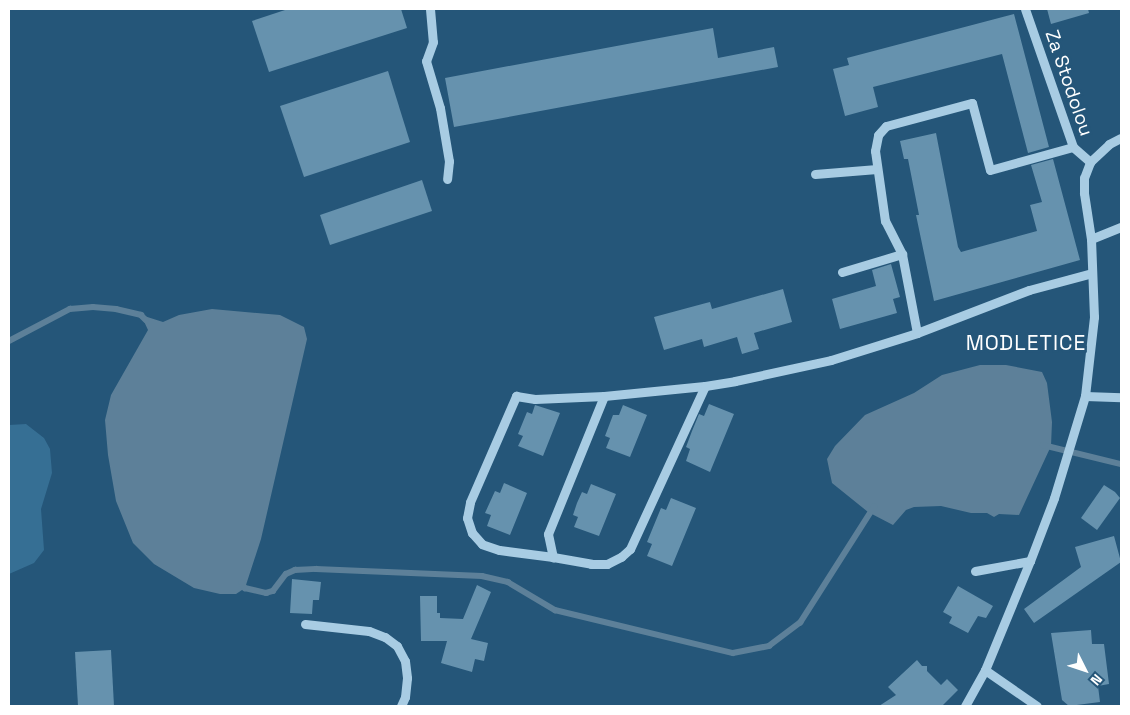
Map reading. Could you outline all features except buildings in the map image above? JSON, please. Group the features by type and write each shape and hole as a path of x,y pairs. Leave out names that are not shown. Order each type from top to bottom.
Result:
{"street":[{"path":"430,9 434,42 426,61 440,108 449,161 447,179"},
{"name":"Za Stodolou","path":"1026,9 1073,147 1090,162"},
{"path":"917,333 902,254 885,221 874,152 878,135 886,126 972,104 990,170 1073,147"},
{"path":"965,706 985,670 1030,561 1069,451 1085,396 1094,317 1091,239 1084,193 1084,178 1090,162 1108,144 1121,138"},
{"path":"815,174 877,169"},
{"path":"1091,239 1121,227"},
{"path":"842,272 902,254"},
{"path":"706,386 630,549 621,557 607,564 591,564 499,550 482,544 472,533 467,518 470,502 516,396 535,399 604,396 706,386 831,360 917,333 1029,290 1092,273"},
{"path":"553,557 548,534 604,396"},
{"path":"1085,396 1121,397"},
{"path":"975,571 1030,561"},
{"path":"306,624 369,631 385,637 397,646 405,661 407,678 406,697 401,706"},
{"path":"985,670 1037,706"}],"shaded area":[{"path":"212,309 280,315 304,327 307,339 261,539 245,588 236,594 220,594 194,588 154,564 133,543 116,501 108,455 105,420 111,395 148,330 141,315 163,322 179,315"},
{"path":"980,365 1006,365 1042,372 1047,383 1052,422 1051,446 1019,515 999,514 994,517 987,513 971,513 941,506 914,507 906,510 893,525 868,512 832,483 827,459 835,446 865,415 914,393 942,375"},
{"path":"26,424 44,438 50,449 52,473 41,509 44,550 34,563 9,574 9,425"}],"waterway":[{"path":"9,341 70,309 93,307 116,309 141,315 146,320"},
{"path":"1043,445 1121,464"},
{"path":"242,583 245,588 266,593 273,591 286,574 295,570 316,569 482,576 508,582 555,610 733,653 769,646 800,623 874,507"}],"district":[{"name":"MODLETICE","path":"1026,343"}]}
